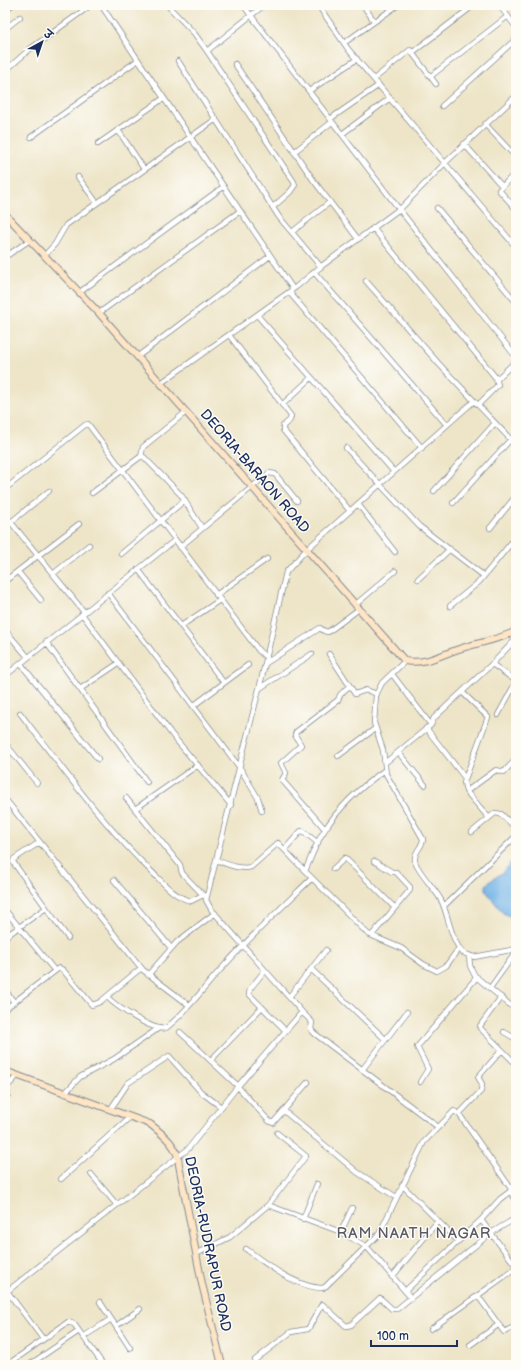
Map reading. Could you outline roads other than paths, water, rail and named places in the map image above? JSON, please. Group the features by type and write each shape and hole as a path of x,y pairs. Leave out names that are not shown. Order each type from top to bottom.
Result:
{"street":[{"path":"5,10 12,5"},
{"path":"5,71 30,49 91,5"},
{"path":"101,5 224,187 291,290 422,448"},
{"path":"167,5 194,33 207,51 294,182 295,185 292,189 273,207"},
{"path":"243,5 399,209 516,357"},
{"path":"207,51 264,5"},
{"path":"318,5 357,59 516,247"},
{"path":"363,5 374,21"},
{"path":"344,43 398,5"},
{"path":"413,52 474,5"},
{"path":"501,6 516,27"},
{"path":"431,76 508,16"},
{"path":"5,29 20,17"},
{"path":"442,106 516,39"},
{"path":"374,79 408,50 413,52 436,84"},
{"path":"309,91 357,59"},
{"path":"31,137 138,60"},
{"path":"178,61 273,207 321,267"},
{"path":"235,64 294,152 358,239"},
{"path":"294,152 331,120 379,85"},
{"path":"161,383 257,315 399,209 444,163 516,97"},
{"path":"98,144 164,98"},
{"path":"342,134 390,98"},
{"path":"45,255 55,244 66,225 216,119"},
{"path":"485,124 516,157"},
{"path":"118,130 144,169"},
{"path":"464,144 502,186"},
{"path":"516,172 500,190 516,209"},
{"path":"78,176 97,203"},
{"path":"80,292 224,187"},
{"path":"292,232 330,202"},
{"path":"437,208 516,302"},
{"path":"99,313 240,211"},
{"name":"DEORIA-BARAON ROAD","path":"5,214 99,313 405,661"},
{"path":"205,897 216,860 260,688 286,572 307,549 447,425 498,385 496,380 373,228"},
{"path":"5,258 30,240"},
{"path":"137,357 270,256"},
{"path":"314,272 447,425"},
{"path":"366,281 439,364 516,445"},
{"path":"257,315 394,472"},
{"path":"229,335 291,418 283,426 283,430 350,511"},
{"path":"496,380 516,361"},
{"path":"282,405 312,378"},
{"path":"92,493 141,457 143,447 186,412"},
{"path":"434,491 495,423"},
{"path":"5,489 88,424 266,660"},
{"path":"453,503 510,440"},
{"path":"346,448 419,526 484,576"},
{"path":"141,457 144,457 150,462 185,500 202,528"},
{"path":"180,547 269,473 273,472 297,501"},
{"path":"11,522 49,491"},
{"path":"490,528 516,496"},
{"path":"121,554 185,500"},
{"path":"358,504 395,552"},
{"path":"5,514 53,574 119,663 230,805"},
{"path":"5,581 79,524"},
{"path":"450,606 484,576 516,537"},
{"path":"6,673 20,664 175,540"},
{"path":"53,574 89,545"},
{"path":"418,579 450,549"},
{"path":"216,595 267,559"},
{"path":"138,569 224,683"},
{"path":"266,660 320,628 328,632 395,571"},
{"path":"18,572 41,600"},
{"path":"108,593 240,768 258,798 262,811"},
{"path":"181,626 220,600"},
{"path":"5,630 28,657"},
{"path":"516,631 420,663 405,661 382,683 376,694 374,723 386,762 385,770 403,806 423,839 422,846 416,854 415,863 442,900 459,948 463,953 480,956 516,949"},
{"path":"386,762 428,726 434,718 492,664 516,639"},
{"path":"46,642 147,782"},
{"path":"260,688 312,654"},
{"path":"329,654 355,694 366,690 376,694"},
{"path":"80,690 119,663"},
{"path":"20,664 98,759"},
{"path":"492,664 516,682 498,715"},
{"path":"193,706 248,665"},
{"path":"392,674 465,778"},
{"path":"325,829 282,780 286,773 281,763 301,745 295,733 338,700 340,695 350,686"},
{"path":"462,692 488,717 465,778 464,787 489,818"},
{"path":"20,713 90,805 141,862 180,897 190,901 205,897"},
{"path":"338,756 376,728"},
{"path":"5,743 37,783"},
{"path":"398,752 425,785"},
{"path":"467,792 496,770 504,772 516,759"},
{"path":"135,809 198,765"},
{"path":"305,870 325,829 340,810 367,782 385,770"},
{"path":"126,798 180,865 186,878 205,897 207,904 312,1022 311,1029 314,1033 438,1127"},
{"path":"6,802 141,968 148,975 189,1005"},
{"path":"472,832 495,813 501,814 516,828"},
{"path":"285,849 301,831 318,843"},
{"path":"444,906 516,836"},
{"path":"40,842 14,859 13,862 68,938"},
{"path":"216,860 238,868 251,867 276,843 280,844 368,934 409,952 423,964 437,971 446,966 459,948"},
{"path":"333,869 344,858 348,860 395,908"},
{"path":"372,936 410,890 409,886 396,872 392,872 374,861"},
{"path":"107,997 124,1011 164,1029 189,1005 243,946 312,878"},
{"path":"114,880 171,948"},
{"path":"5,937 46,908"},
{"path":"5,910 55,971"},
{"path":"148,975 171,948 215,913"},
{"path":"289,997 326,950"},
{"path":"490,988 516,952"},
{"path":"469,955 470,966 477,977 516,1010"},
{"path":"511,960 516,964"},
{"path":"5,1009 59,968 63,970 92,1005 107,997 141,968"},
{"path":"311,969 385,1040"},
{"path":"265,970 248,992 286,1031"},
{"path":"420,1082 428,1069 417,1047 477,977"},
{"path":"5,990 14,1002"},
{"path":"501,997 480,1028 516,1064"},
{"path":"211,1060 262,1008"},
{"path":"43,1339 6,1292 116,1204 188,1149 238,1086 302,1012"},
{"path":"362,1070 407,1012"},
{"path":"64,1094 80,1076 114,1059 159,1028"},
{"path":"180,1032 238,1086 271,1123 276,1120 308,1082"},
{"path":"504,1032 516,1039"},
{"path":"459,1114 481,1091 482,1084 478,1077 502,1050"},
{"path":"110,1110 128,1083 169,1056 201,1092 221,1107"},
{"name":"DEORIA-RUDRAPUR ROAD","path":"5,1071 64,1094 150,1124 164,1135 179,1155 179,1165 196,1254 222,1365"},
{"path":"5,1099 8,1096 6,1088 17,1076"},
{"path":"284,1111 357,1172 396,1196"},
{"path":"246,1249 285,1276 323,1288 379,1234 396,1196 424,1142 454,1111 459,1114 513,1190 516,1200"},
{"path":"61,1179 130,1117"},
{"path":"196,1254 230,1237 268,1205 306,1156 277,1133"},
{"path":"91,1174 116,1204"},
{"path":"303,1219 317,1184"},
{"path":"402,1185 458,1241"},
{"path":"405,1291 481,1220 500,1199 513,1190"},
{"path":"268,1205 341,1232 367,1247 411,1298"},
{"path":"341,1232 352,1208"},
{"path":"255,1360 291,1332 308,1329 322,1304 346,1326 351,1324 380,1298 394,1310 492,1234 516,1218"},
{"path":"431,1329 516,1267 481,1220"},
{"path":"392,1277 438,1221"},
{"path":"478,1296 504,1332 516,1326"},
{"path":"100,1302 130,1348"},
{"path":"116,1326 140,1308"},
{"path":"83,1337 112,1320"},
{"path":"6,1365 68,1322 71,1322 79,1331 102,1363"},
{"path":"470,1345 498,1324"},
{"path":"29,1365 79,1331"}],"water":[{"path":"516,856 515,919 503,913 486,891 486,885 503,872"}],"district":[{"name":"RAM NAATH NAGAR","path":"414,1233"}]}
